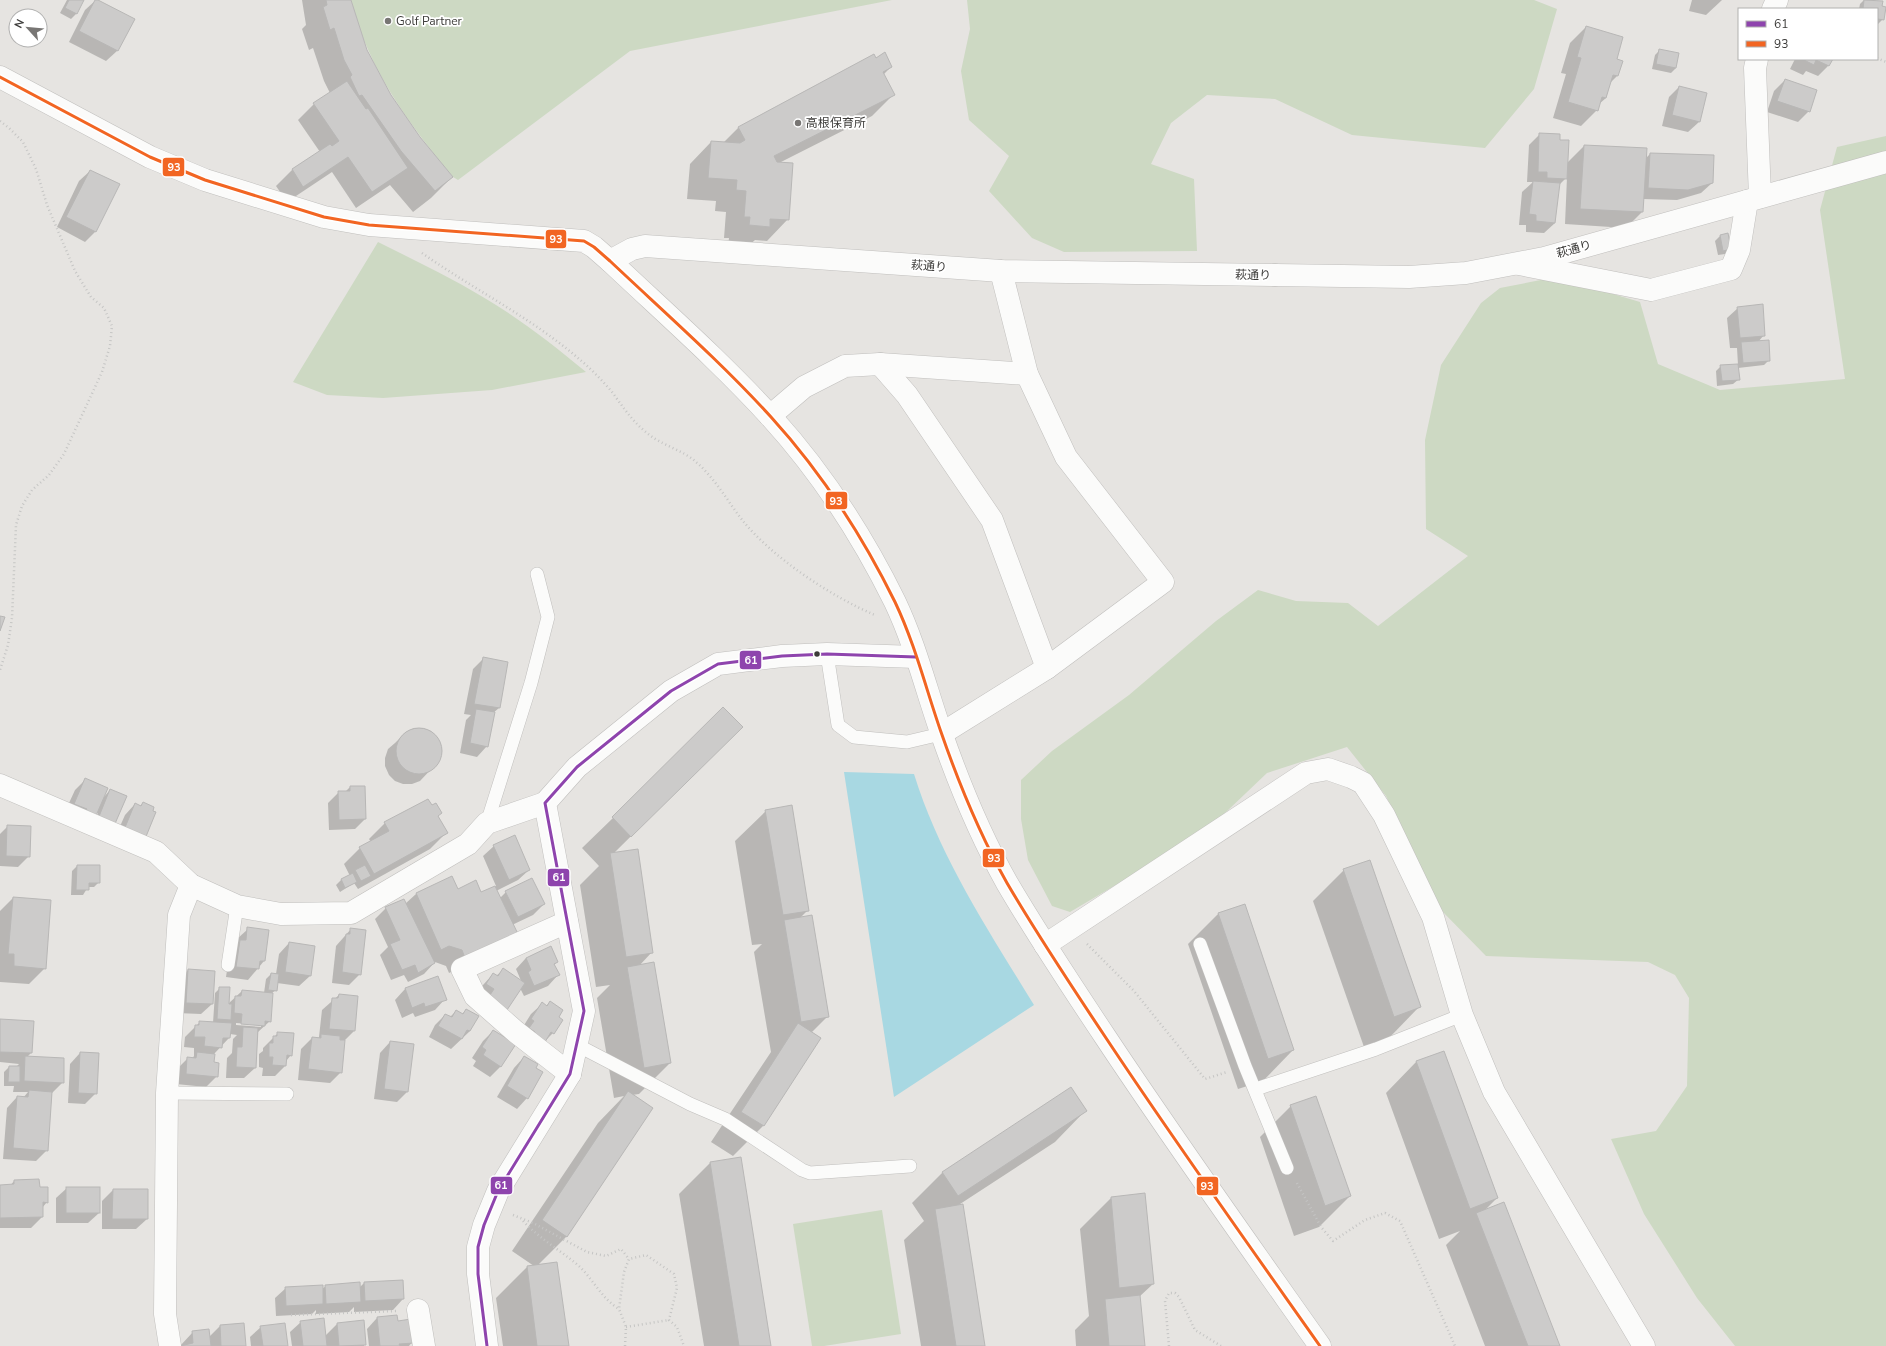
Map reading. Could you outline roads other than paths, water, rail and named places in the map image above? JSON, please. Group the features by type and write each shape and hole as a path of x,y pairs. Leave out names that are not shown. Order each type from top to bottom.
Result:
{"street":[{"path":"1519,264 1651,290 1731,269 1739,250 1754,199 1755,68 1757,60"},
{"path":"0,77 150,157 205,180 324,217 369,225 572,239 584,241 594,247 610,261 770,416 807,459 835,498 864,544 896,605 916,657 941,734 978,828 1008,884 1045,945 1164,1125 1320,1346"},
{"name":"萩通り","path":"610,261 632,249 645,246 1001,271 1409,277 1466,273 1519,264 1886,162"},
{"path":"941,734 1047,668 1163,582 1066,457 1026,374 1001,271"},
{"path":"770,416 804,387 845,366 880,364 1026,374"},
{"path":"880,364 907,395 992,520 1047,668"},
{"path":"0,784 156,852 191,885 237,906 280,914 351,913 468,844 487,823 545,803 577,767 671,691 718,664 782,656 827,654 916,657"},
{"path":"1045,945 1306,773 1328,769 1351,777 1362,783 1384,815 1433,917 1462,1015 1494,1092 1644,1346"},
{"path":"487,1346 478,1274 478,1247 484,1225 498,1191 570,1074 584,1011 545,803"},
{"path":"170,1346 165,1314 167,1093 179,914 191,885"},
{"path":"568,922 462,969 475,996 516,1032 570,1074"},
{"path":"418,1310 424,1346"}],"lane":[{"path":"487,823 531,683 548,617 537,574"},
{"path":"827,654 838,725 845,732 854,737 907,742 941,734"},
{"path":"228,966 237,906"},
{"path":"1200,944 1245,1066 1256,1089 1287,1168"},
{"path":"1256,1089 1376,1049 1462,1015"},
{"path":"577,1045 690,1104 725,1119 802,1170 810,1173 910,1166"},
{"path":"167,1093 287,1094"}],"water":[{"path":"844,772 914,774 937,835 967,893 1034,1005 894,1097"}],"place":[{"name":"Golf Partner","path":"388,21"},
{"name":"高根保育所","path":"798,123"}]}
